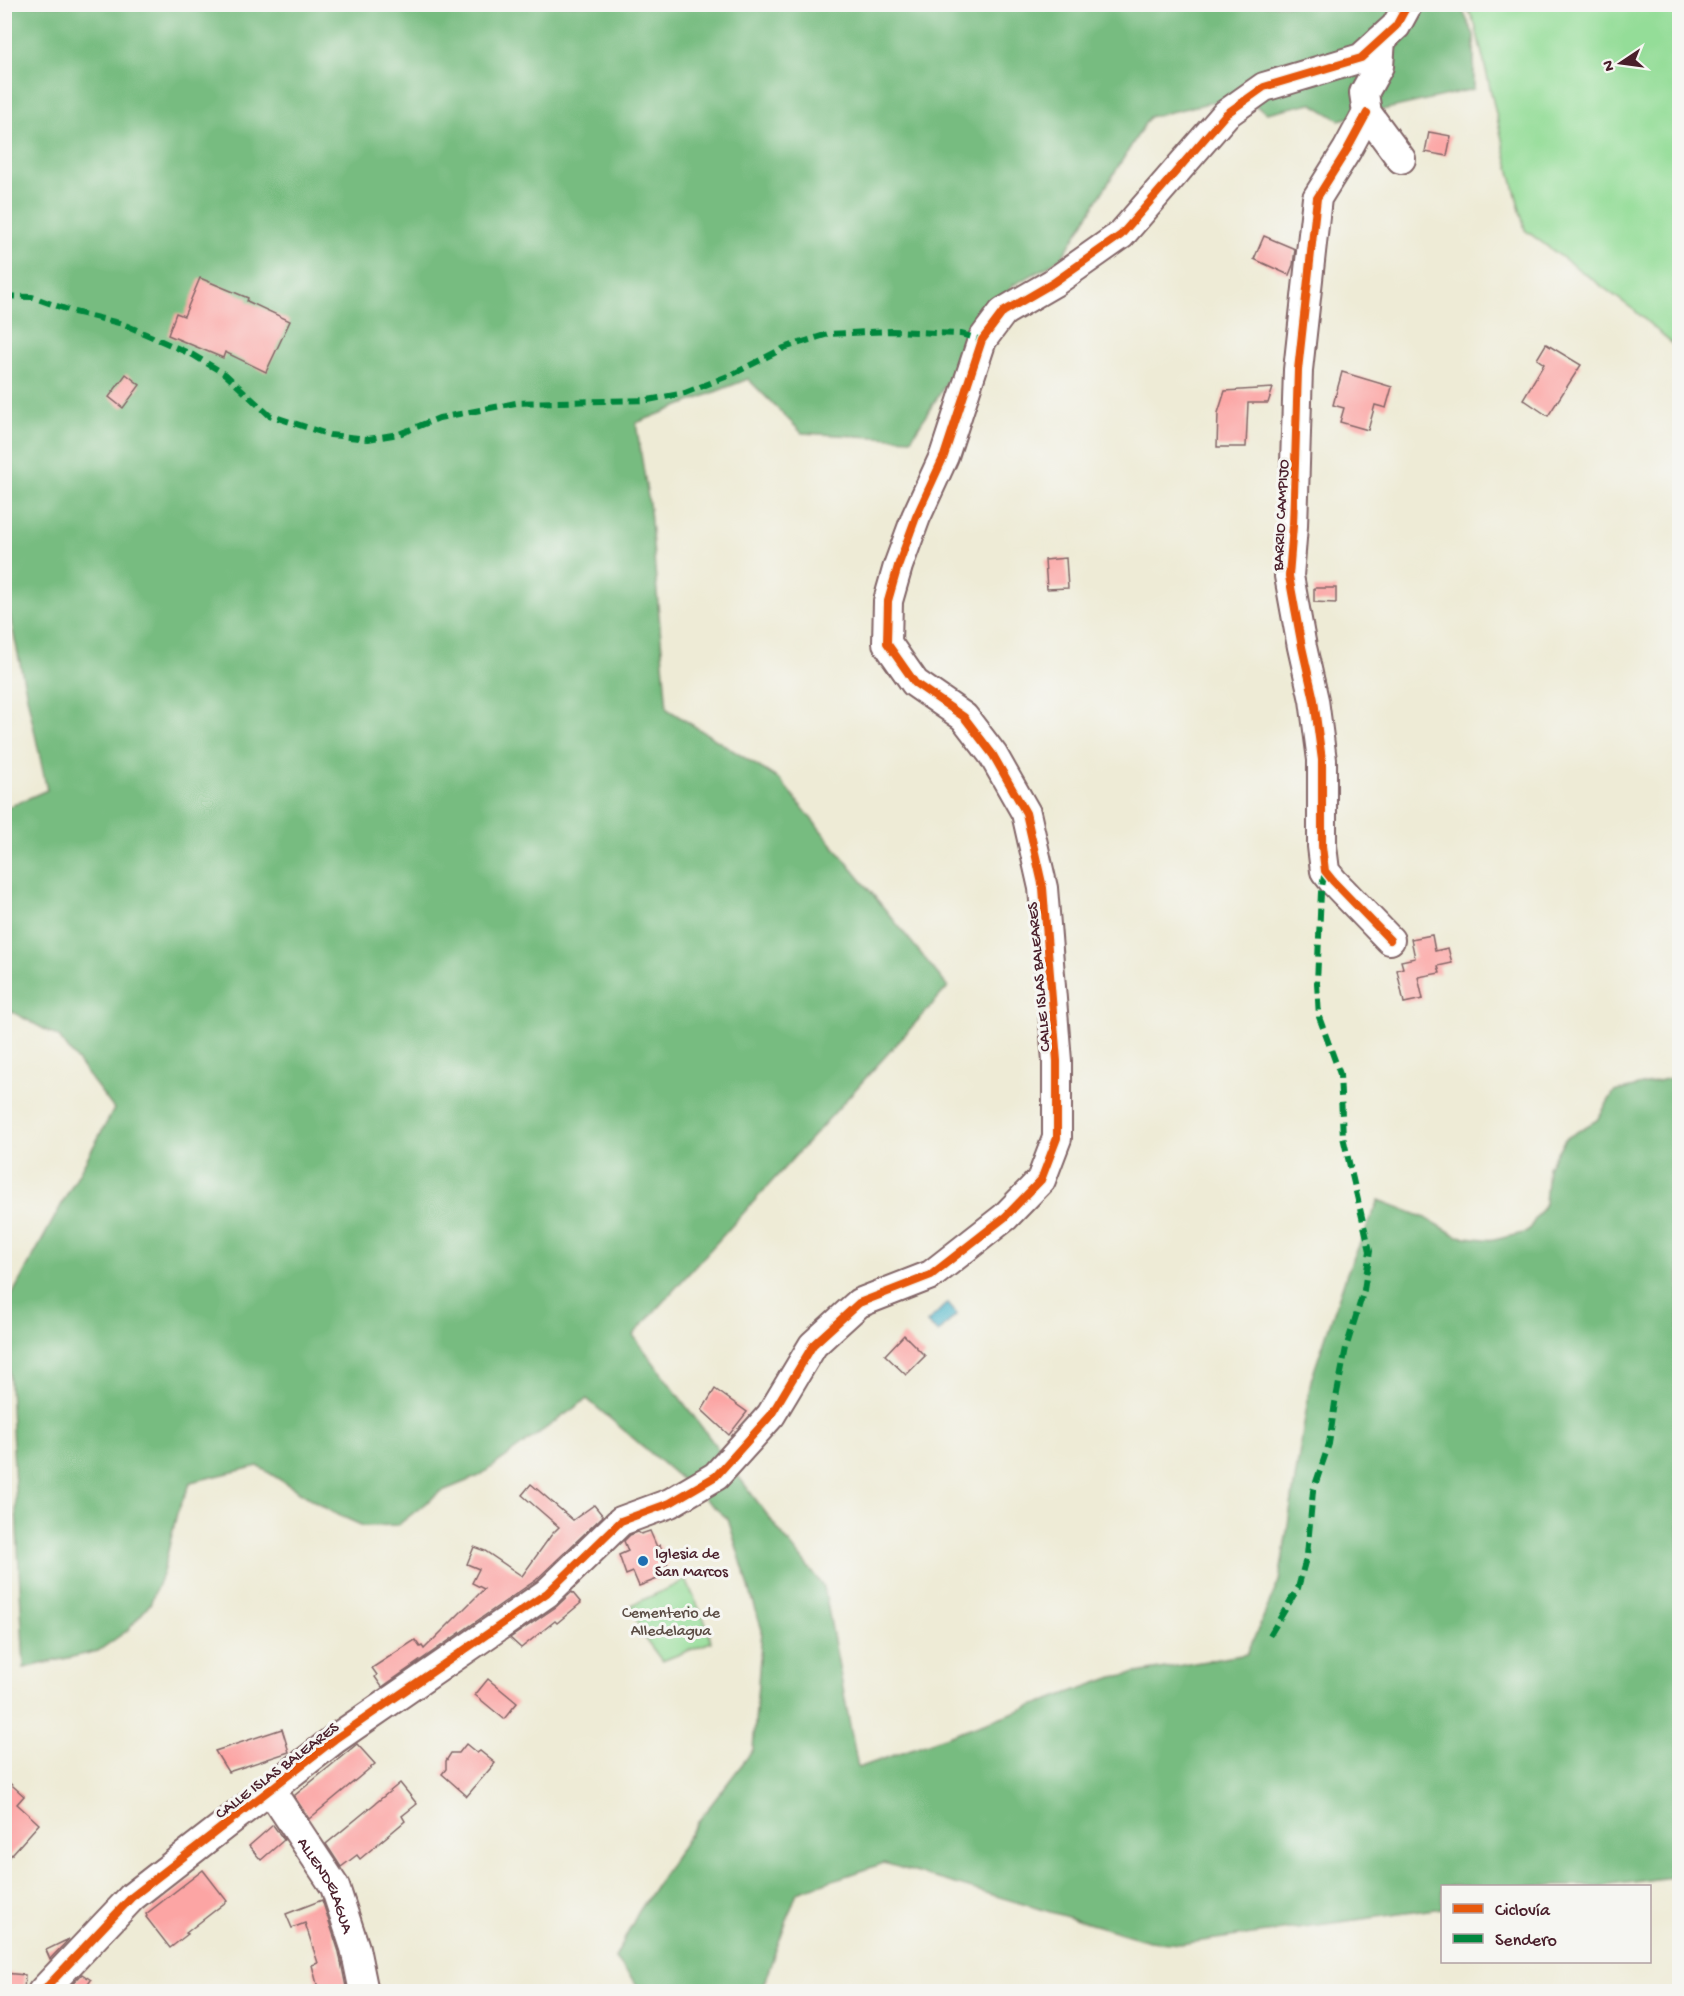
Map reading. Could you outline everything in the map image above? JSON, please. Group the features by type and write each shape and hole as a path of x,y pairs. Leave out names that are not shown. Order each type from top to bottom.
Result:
{"street":[{"name":"CALLE ISLAS BALEARES","path":"42,1992 132,1897 335,1739 547,1593 621,1521 670,1503 716,1476 771,1415 813,1346 859,1303 931,1275 1005,1217 1041,1180 1057,1138 1057,1061 1043,888 1026,813 993,755 964,717 915,683 888,643 888,601 898,566 916,517 944,456 982,340 1004,312 1053,283 1121,236 1226,114 1264,87 1361,58 1396,26 1408,4"},
{"path":"1381,40 1379,66 1364,93 1366,113 1401,159"},
{"name":"BARRIO CAMPIJO","path":"1366,113 1347,150 1317,198 1298,370 1293,526 1289,576 1314,700 1322,760 1322,846 1325,871 1390,940"},
{"name":"ALLENDELAGUA","path":"270,1789 335,1887 355,1948 364,1992"}],"green space":[{"path":"5,5 1460,5 1474,35 1474,89 1339,120 1311,103 1267,113 1239,96 1149,117 1063,256 1013,285 981,328 911,439 802,433 748,379 636,423 650,510 667,709 780,780 948,987 633,1335 824,1587 858,1768 1113,1677 1247,1654 1279,1581 1311,1380 1347,1273 1379,1200 1428,1219 1457,1236 1494,1240 1527,1232 1545,1204 1548,1167 1565,1139 1597,1120 1614,1092 1679,1076 1679,1876 1612,1885 1441,1885 1441,1908 1180,1944 1149,1941 884,1863 797,1892 761,1991 642,1991 615,1958 638,1913 700,1819 753,1750 762,1630 728,1519 587,1399 479,1476 440,1492 398,1525 363,1526 332,1512 258,1466 191,1482 177,1513 163,1572 150,1604 128,1630 98,1651 24,1668 6,1306 114,1109 59,1037 5,1008 4,809 47,790 5,593"},
{"path":"1466,5 1679,5 1679,350 1634,310 1525,230 1475,24"},
{"name":"Cementerio de Alledelagua","path":"686,1580 707,1626 711,1642 662,1661 641,1633 632,1605"}],"water":[{"path":"947,1303 957,1314 938,1333 927,1323"}],"building":[{"path":"1429,132 1451,136 1447,156 1425,152"},
{"path":"1264,236 1295,249 1289,275 1254,259"},
{"path":"200,278 248,298 247,301 290,321 266,372 225,352 223,358 168,335 176,313 184,316"},
{"path":"1546,344 1581,365 1548,416 1523,399 1544,364 1537,359"},
{"path":"1342,372 1392,387 1386,408 1375,405 1368,430 1340,422 1344,408 1333,405"},
{"path":"126,374 140,385 123,408 109,397"},
{"path":"1273,388 1268,403 1248,403 1246,447 1217,447 1218,413 1225,391"},
{"path":"1066,558 1068,588 1047,589 1045,560"},
{"path":"1314,588 1336,588 1336,603 1314,602"},
{"path":"1432,935 1435,951 1448,948 1452,963 1438,966 1440,973 1418,977 1423,999 1404,1003 1397,970 1403,968 1401,961 1415,958 1411,939"},
{"path":"904,1335 925,1356 906,1375 885,1355"},
{"path":"715,1389 747,1412 729,1435 702,1410"},
{"path":"531,1484 573,1520 594,1505 603,1516 536,1580 382,1687 372,1668 415,1640 424,1649 484,1589 472,1583 479,1569 467,1564 474,1547 485,1551 522,1576 559,1527 522,1495"},
{"name":"Iglesia de San Marcos","path":"650,1531 657,1547 660,1545 668,1566 657,1570 660,1578 639,1586 633,1572 626,1575 619,1555 628,1551 624,1541 630,1535"},
{"path":"572,1592 581,1603 557,1623 555,1621 521,1648 510,1638 556,1607"},
{"path":"488,1679 517,1703 504,1719 475,1695"},
{"path":"282,1729 289,1752 228,1772 215,1751"},
{"path":"357,1744 375,1764 309,1819 294,1796"},
{"path":"466,1744 477,1753 480,1751 495,1763 467,1796 442,1774 451,1753 459,1753"},
{"path":"4,1778 24,1796 17,1804 39,1824 4,1863"},
{"path":"400,1783 417,1804 402,1816 405,1821 360,1859 357,1855 341,1867 326,1844"},
{"path":"273,1825 284,1840 261,1860 249,1846"},
{"path":"203,1870 227,1901 170,1948 146,1914"},
{"path":"322,1900 339,1952 347,1992 319,1992 312,1965 318,1963 305,1923 292,1928 286,1914"},
{"path":"69,1939 50,1959 46,1950"},
{"path":"4,1973 25,1975 24,1992 4,1992"},
{"path":"82,1974 91,1980 83,1992 65,1992"}],"marked path":[{"path":"4,296 32,297 74,312 123,324 193,355 225,374 269,415 330,435 368,439 399,434 439,418 516,403 648,400 685,393 733,374 784,348 828,334 891,331 961,334 982,340"},
{"path":"1270,1635 1298,1588 1307,1555 1313,1491 1329,1444 1346,1348 1364,1290 1370,1251 1343,1137 1340,1074 1319,1017 1317,983 1321,892 1325,871"}],"cycle path":[{"path":"42,1992 132,1897 335,1739 547,1593 621,1521 670,1503 716,1476 771,1415 813,1345 859,1303 931,1275 1005,1217 1041,1180 1057,1138 1057,1061 1043,888 1026,813 993,755 964,717 915,683 887,643 888,601 898,566 916,517 944,456 982,340 1003,312 1053,283 1121,235 1226,114 1264,87 1361,58 1396,26 1408,4"},
{"path":"1367,113 1317,198 1298,370 1293,526 1289,576 1314,700 1322,760 1322,846 1325,871 1390,940"}],"place":[{"name":"Iglesia de San Marcos","path":"643,1561"}]}
